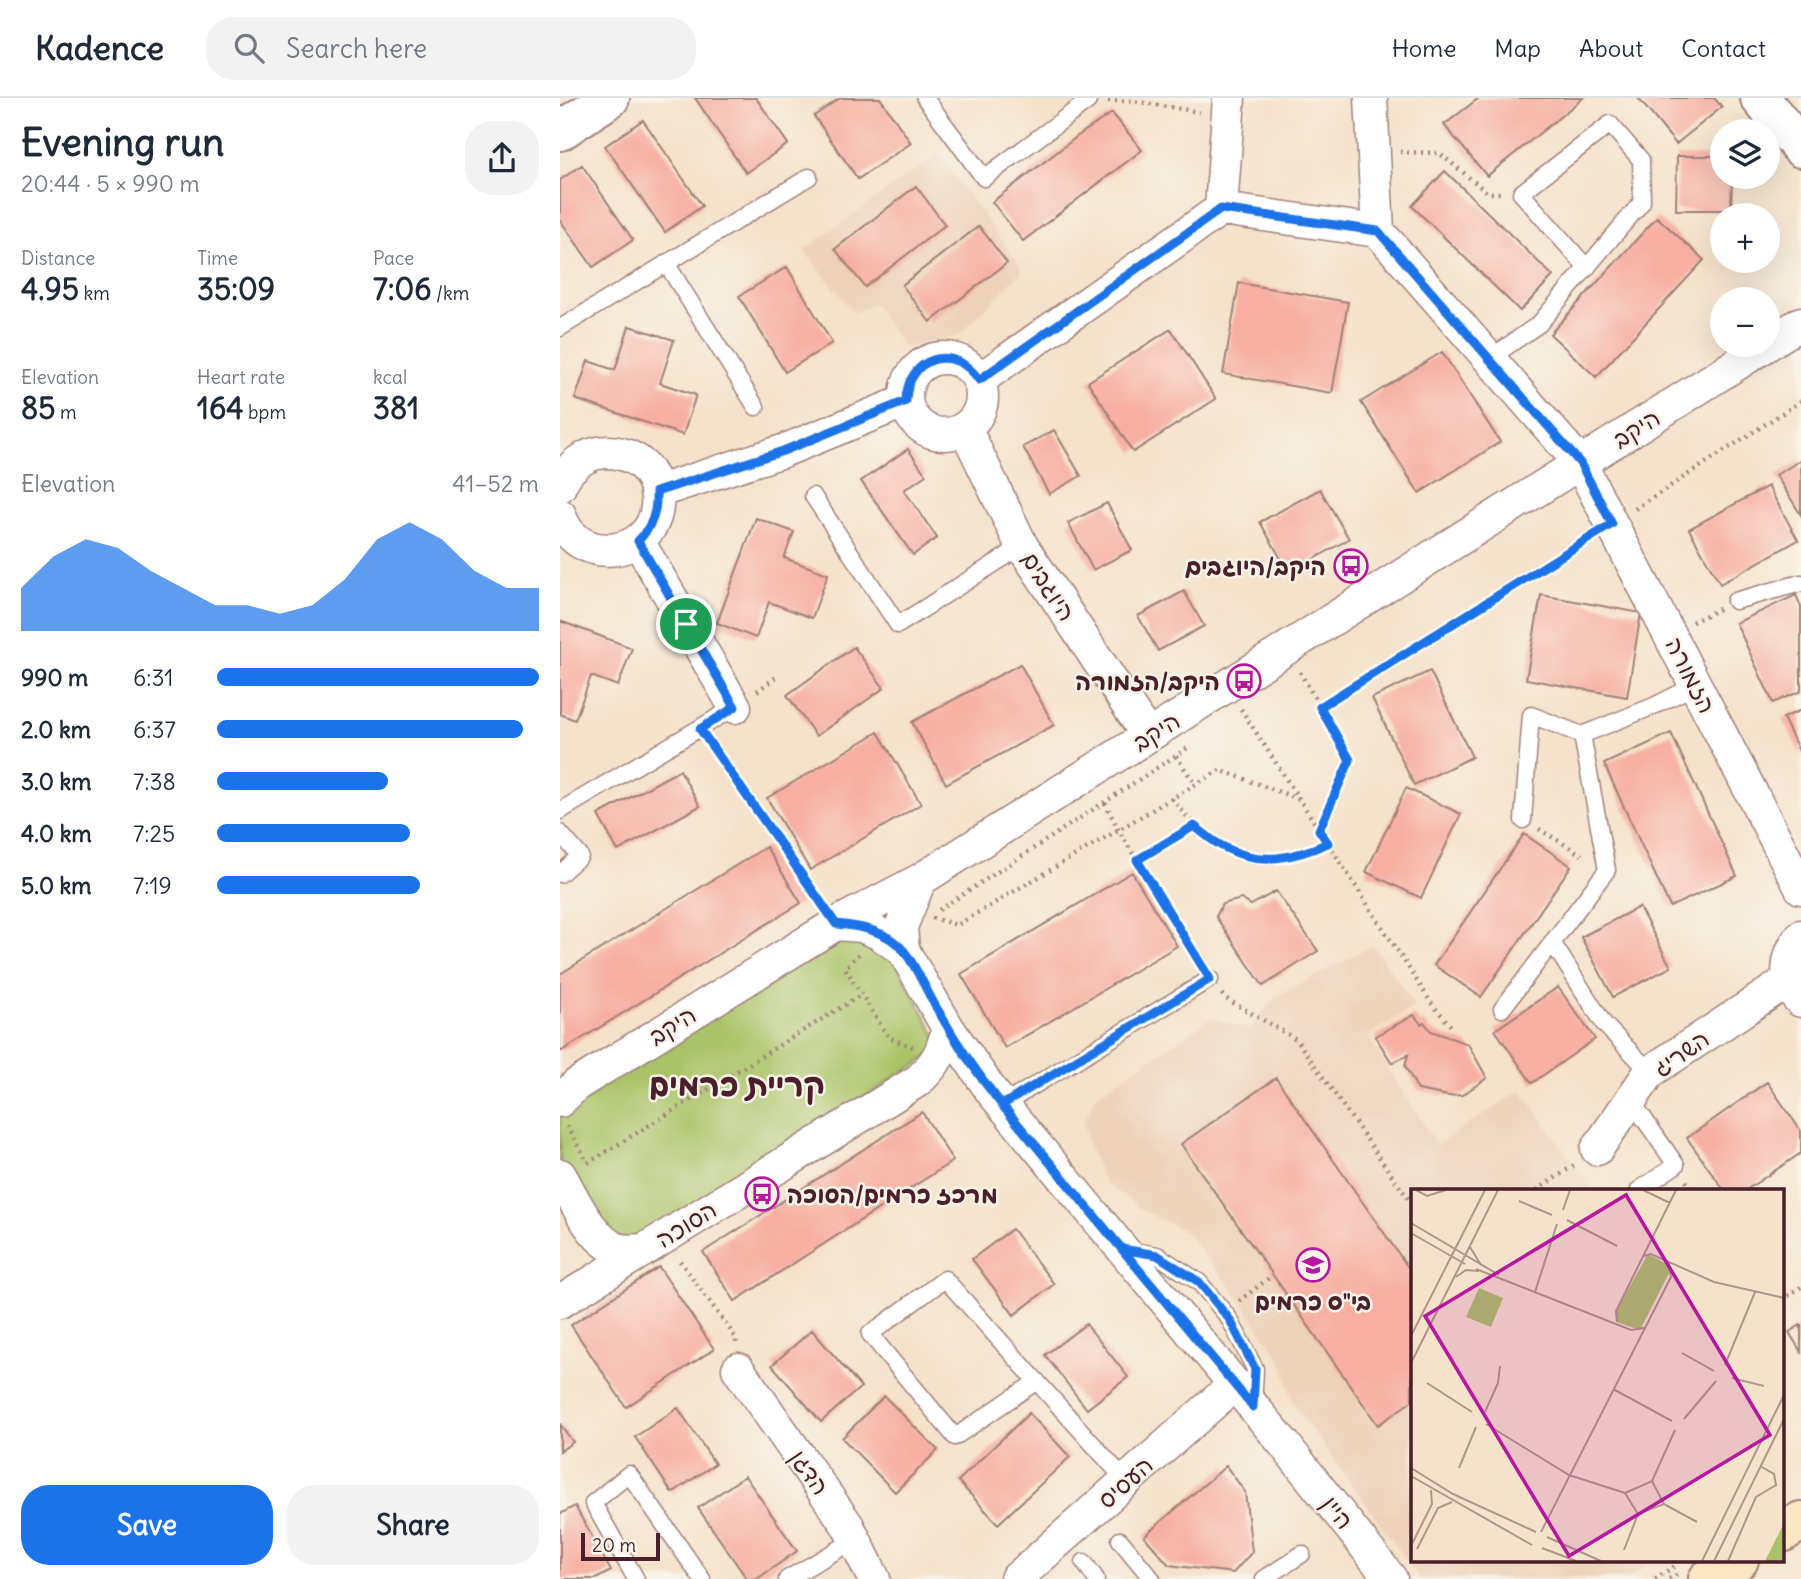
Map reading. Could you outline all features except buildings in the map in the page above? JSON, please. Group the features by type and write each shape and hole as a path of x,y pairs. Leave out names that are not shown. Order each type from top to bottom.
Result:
{"main road":[{"path":"1784,1532 1801,1521"},
{"path":"1708,1579 1736,1562"}],"street":[{"path":"560,131 610,98"},
{"path":"979,380 1221,209 1378,231 1371,98"},
{"path":"1760,98 1801,148"},
{"path":"1221,209 1229,107"},
{"name":"הזמורה","path":"1378,231 1580,463 1801,888"},
{"name":"היקב","path":"1780,336 1800,323"},
{"name":"היקב","path":"565,1092 836,924 920,880 1747,357"},
{"path":"939,358 962,362 979,380 982,401 974,421 954,434 941,435 928,431 910,414 906,389 910,378 927,362 939,358"},
{"path":"656,492 783,451 906,401"},
{"name":"היוגבים","path":"965,428 1022,546 1153,733"},
{"path":"564,533 597,550 618,549 638,541 648,531 657,505 650,476 639,463 624,454 599,452 565,465"},
{"path":"638,541 735,707"},
{"path":"836,924 862,926 892,942 920,880"},
{"path":"1795,990 1788,962 1793,946 1801,936"},
{"name":"היין","path":"892,942 944,1042 997,1098 1285,1445 1391,1579"},
{"name":"השריג","path":"1586,1157 1650,1072 1795,990"},
{"name":"הסוכה","path":"570,1296 919,1080 936,1064 944,1042"},
{"path":"919,1080 964,1081 997,1098"},
{"path":"570,1296 593,1257 574,1169"},
{"path":"587,1221 604,1243 620,1250 654,1244"},
{"name":"הדגן","path":"738,1369 848,1526 874,1579"},
{"name":"העסיס","path":"1016,1579 1126,1481 1244,1396"},
{"name":"היין","path":"1285,1445 1363,1579"}],"lane":[{"path":"925,98 984,178 1087,99"},
{"path":"1489,359 1539,324 1587,268 1642,202 1642,160 1610,124 1521,192 1587,268"},
{"path":"560,328 809,177"},
{"path":"666,262 756,407"},
{"path":"813,496 898,625 1022,546"},
{"path":"1735,601 1801,583"},
{"path":"1523,820 1531,715 1582,735 1654,706 1696,685"},
{"path":"560,811 735,707"},
{"path":"1502,1009 1607,870 1582,735"},
{"path":"560,833 580,856 560,874"},
{"path":"1552,942 1604,1024 1650,1072"},
{"path":"997,1098 1210,979"},
{"path":"1631,1100 1676,1165 1642,1189"},
{"path":"1122,1249 1157,1255 1199,1282 1224,1312 1255,1369 1244,1396"},
{"path":"1037,1381 955,1437 870,1334 945,1279 1037,1381 1126,1481"},
{"path":"636,1579 593,1503 629,1474 702,1579"},
{"path":"788,1579 855,1540"},
{"path":"1120,1540 1152,1579"},
{"path":"1264,1579 1302,1554"},
{"path":"1084,1562 1096,1579"}],"path":[{"path":"1087,99 1229,107"},
{"path":"1374,152 1439,153 1488,192 1521,192"},
{"path":"1320,707 1612,524 1801,401"},
{"path":"1669,633 1735,601"},
{"path":"1299,671 1350,760 1319,830"},
{"path":"1240,708 1432,1004 1451,1026"},
{"path":"700,729 836,924"},
{"path":"1153,733 1176,757 1195,785"},
{"path":"1176,757 928,917 957,925 1220,770 1299,799"},
{"path":"1172,799 1194,826 1225,848 1256,858 1282,858 1302,854 1328,843"},
{"path":"1105,803 1119,831 1210,979 1225,998 1296,1039 1411,1203"},
{"path":"1523,820 1607,870"},
{"path":"1137,860 1194,826"},
{"path":"892,942 845,968 890,1038 944,1042"},
{"path":"574,1169 862,995"},
{"path":"1540,1189 1586,1157"},
{"path":"654,1244 736,1338 738,1369"},
{"path":"1224,1312 1273,1275"},
{"path":"1784,1299 1801,1287"},
{"path":"1655,1579 1682,1562"}],"shaded area":[{"path":"938,154 1023,270 959,335 904,348 873,303 854,313 804,250"},
{"name":"בי\"ס כרמים","path":"1373,945 1415,1006 1368,1037 1437,1145 1521,1090 1592,1189 1411,1189 1411,1562 1651,1562 1627,1579 1420,1579 1294,1405 1282,1362 1241,1300 1185,1231 1142,1210 1104,1182 1088,1145 1084,1122 1095,1096 1211,1018 1250,1030 1273,999"}],"green space":[{"path":"836,924 880,934 943,1048 620,1250 560,1175 560,1101"}],"place":[{"name":"היקב/היוגבים","path":"1351,566"},
{"name":"היקב/הזמורה","path":"1244,681"},
{"name":"מרכז כרמים/הסוכה","path":"762,1194"},
{"name":"בי\"ס כרמים","path":"1313,1265"}],"district":[{"name":"קריית כרמים","path":"737,1084"}],"route":[{"path":"686,624 638,541 648,531 654,519 656,492 783,451 906,401 910,378 927,362 939,358 962,362 979,380 1221,209 1378,231 1580,463 1612,524 1320,707 1350,760 1319,830 1328,843 1302,854 1282,858 1256,858 1225,848 1194,826 1137,860 1210,979 1002,1105 1253,1407 1255,1369 1230,1320 1199,1282 1157,1255 1122,1249 1002,1105 992,1092 948,1028 903,950 880,934 862,926 836,924 700,729 735,707 686,624"}]}
